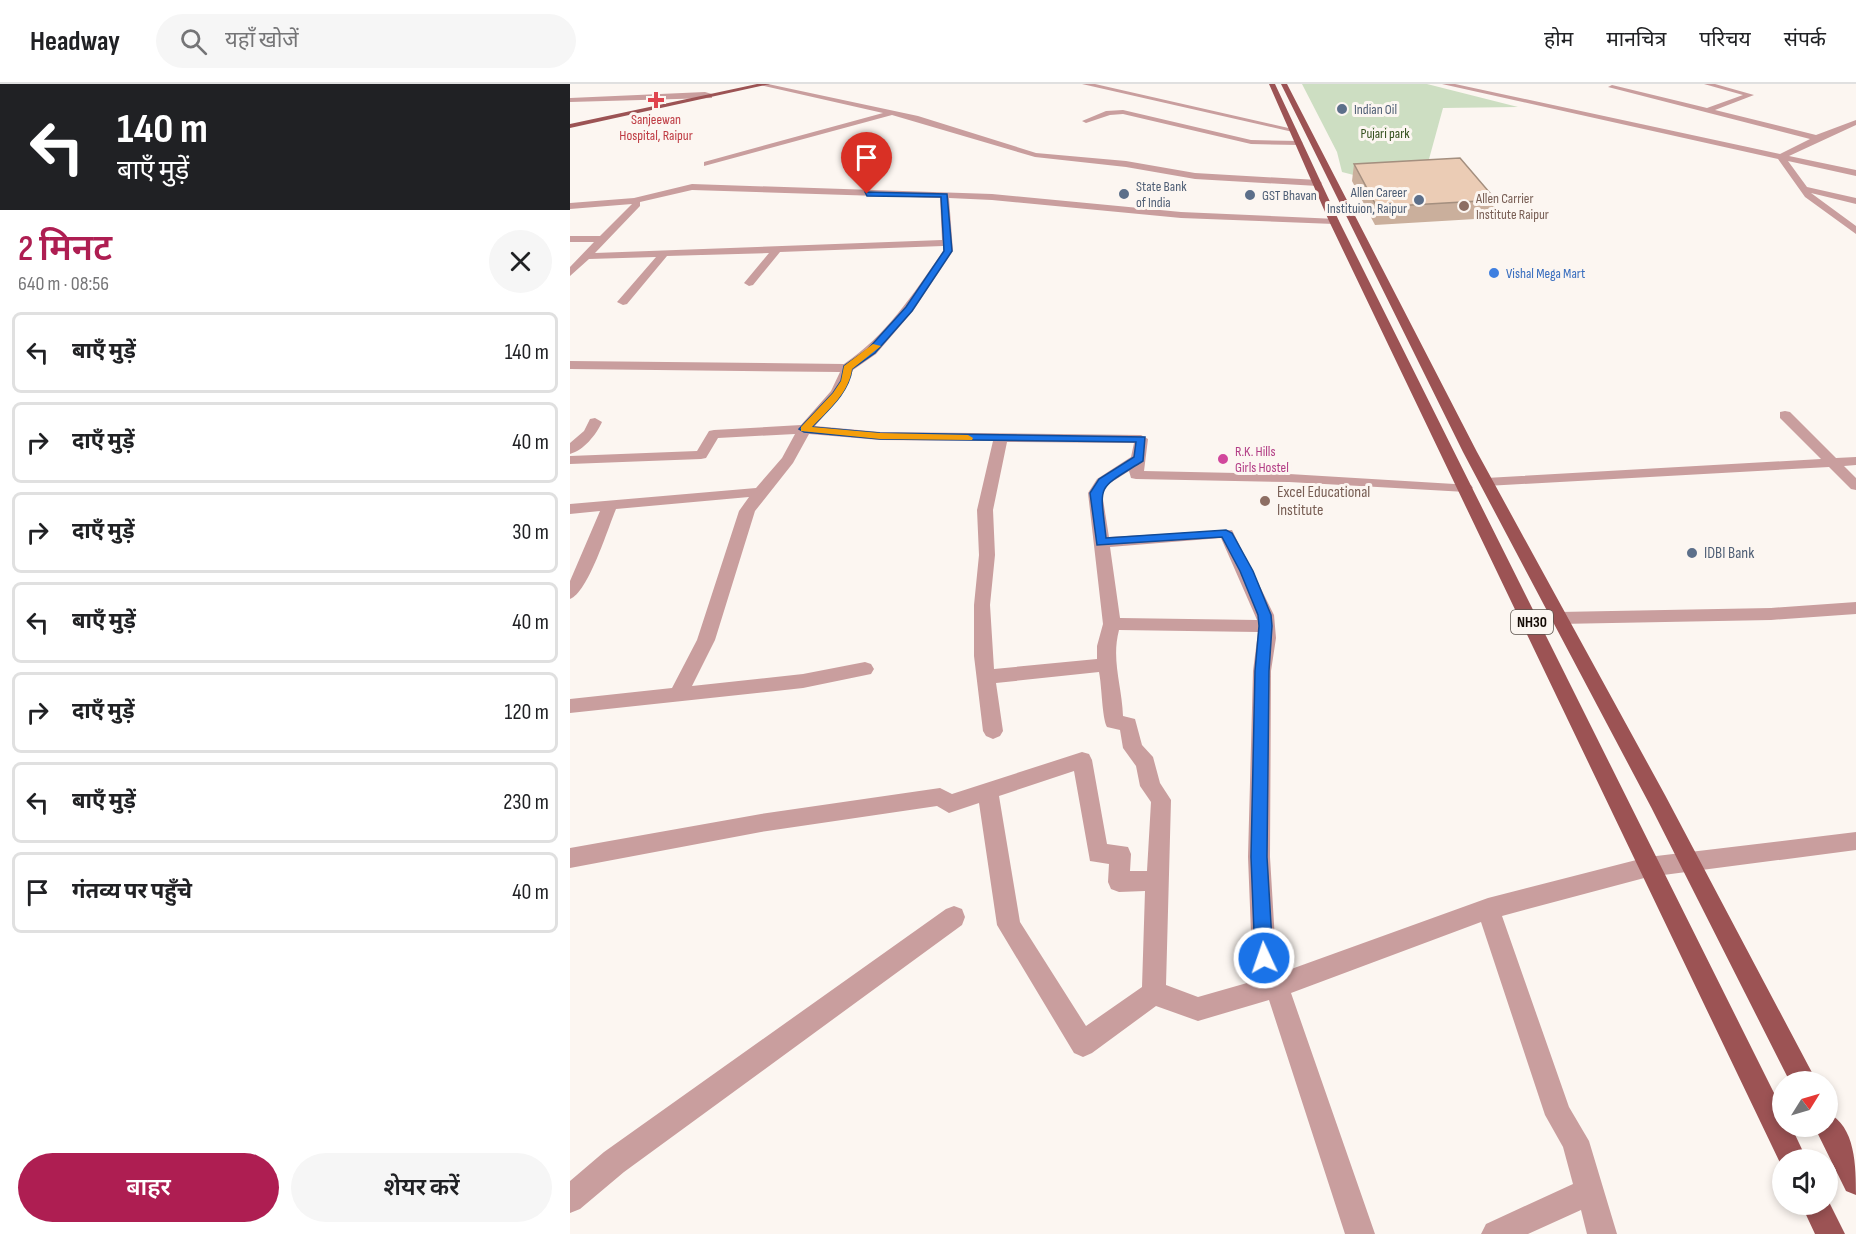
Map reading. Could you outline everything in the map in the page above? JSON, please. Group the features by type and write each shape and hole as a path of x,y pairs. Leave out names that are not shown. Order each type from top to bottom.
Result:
{"main road":[{"path":"707,95 752,84"},
{"path":"570,124 765,84"},
{"name":"NH30","path":"1272,84 1334,221 1788,1149"},
{"name":"NH30","path":"1284,84 1306,123 1373,264 1486,482 1690,862 1798,1071"},
{"path":"1833,1137 1856,1181"},
{"path":"1820,1215 1830,1234"}],"street":[{"path":"765,84 894,113 1035,155 1126,164 1195,176 1318,183"},
{"path":"1085,84 1296,137"},
{"path":"1445,84 1785,155 1856,167"},
{"path":"1463,84 1785,155 1856,173"},
{"path":"1707,84 1750,95 1707,111"},
{"path":"1612,87 1817,138"},
{"path":"581,90 585,98"},
{"path":"570,100 707,95"},
{"path":"570,107 626,97"},
{"path":"1086,121 1109,113 1123,112 1251,142 1296,137"},
{"path":"707,164 894,113"},
{"path":"1785,155 1817,138 1856,122"},
{"path":"1785,155 1802,188 1856,231"},
{"path":"570,206 634,201 692,186 992,197 1181,215 1334,221"},
{"path":"1802,188 1856,201"},
{"path":"570,365 847,368 872,351 909,309 948,251 944,195"},
{"path":"570,273 637,204 634,201"},
{"path":"570,239 605,239"},
{"path":"589,256 948,243"},
{"path":"749,283 778,248"},
{"path":"623,302 664,252"},
{"path":"678,695 706,640 747,511 757,492 777,475 798,444 804,429 846,381 847,368"},
{"path":"1785,415 1856,486"},
{"path":"570,450 590,433 595,422"},
{"path":"570,460 701,455 714,434 804,429 880,436 1001,438 1060,436 1141,439 1136,475 1289,478 1466,488"},
{"path":"993,731 985,676 982,605 987,555 985,510 1001,438"},
{"path":"1139,458 1102,482 1095,493 1112,624 1106,646 1106,665 1113,692 1114,722 1128,724 1133,748 1146,764 1150,786 1161,800 1159,880 1153,954 1154,993"},
{"path":"1486,482 1856,461"},
{"path":"570,509 757,492"},
{"path":"570,593 578,582 609,507"},
{"path":"1101,543 1226,533 1265,615 1259,857 1264,958 1278,986 1360,1234"},
{"path":"1559,618 1771,614 1856,608"},
{"path":"1112,624 1165,627 1266,626"},
{"path":"985,676 1106,665"},
{"path":"570,706 803,681 865,669"},
{"path":"570,858 817,814 940,797 949,804 1082,760 1098,854 1120,854 1119,882 1159,880"},
{"path":"988,791 1009,925 1083,1044 1154,993"},
{"path":"1154,993 1198,1009 1278,986 1488,909 1648,867 1856,841"},
{"path":"1488,909 1558,1115 1575,1141 1602,1234"},
{"path":"570,1199 614,1162 954,917"},
{"path":"1496,1234 1589,1191"}],"green space":[{"name":"Pujari park","path":"1302,84 1427,84 1518,107 1443,108 1420,192 1342,172 1337,152"}],"building":[{"path":"1460,158 1496,200 1377,207 1354,164"}],"slow traffic":[{"path":"876,346 847,368 846,381 804,429 880,436 968,438"}],"place":[{"name":"Sanjeewan Hospital, Raipur","path":"656,100"},
{"name":"Indian Oil","path":"1342,109"},
{"name":"State Bank of India","path":"1124,194"},
{"name":"GST Bhavan","path":"1250,195"},
{"name":"Allen Career Instituion, Raipur","path":"1419,200"},
{"name":"Allen Carrier Institute Raipur","path":"1464,206"},
{"name":"Vishal Mega Mart","path":"1494,273"},
{"name":"R.K. Hills Girls Hostel","path":"1223,459"},
{"name":"Excel Educational Institute","path":"1265,501"},
{"name":"IDBI Bank","path":"1692,553"}],"route":[{"path":"867,194 944,195 948,251 909,309 872,351 847,368 846,381 804,429 880,436 987,438 1060,436 1141,439 1139,458 1102,482 1095,493 1101,543 1226,533 1238,554 1265,615 1266,626 1267,638 1262,671 1263,750 1259,857 1264,958"}]}
